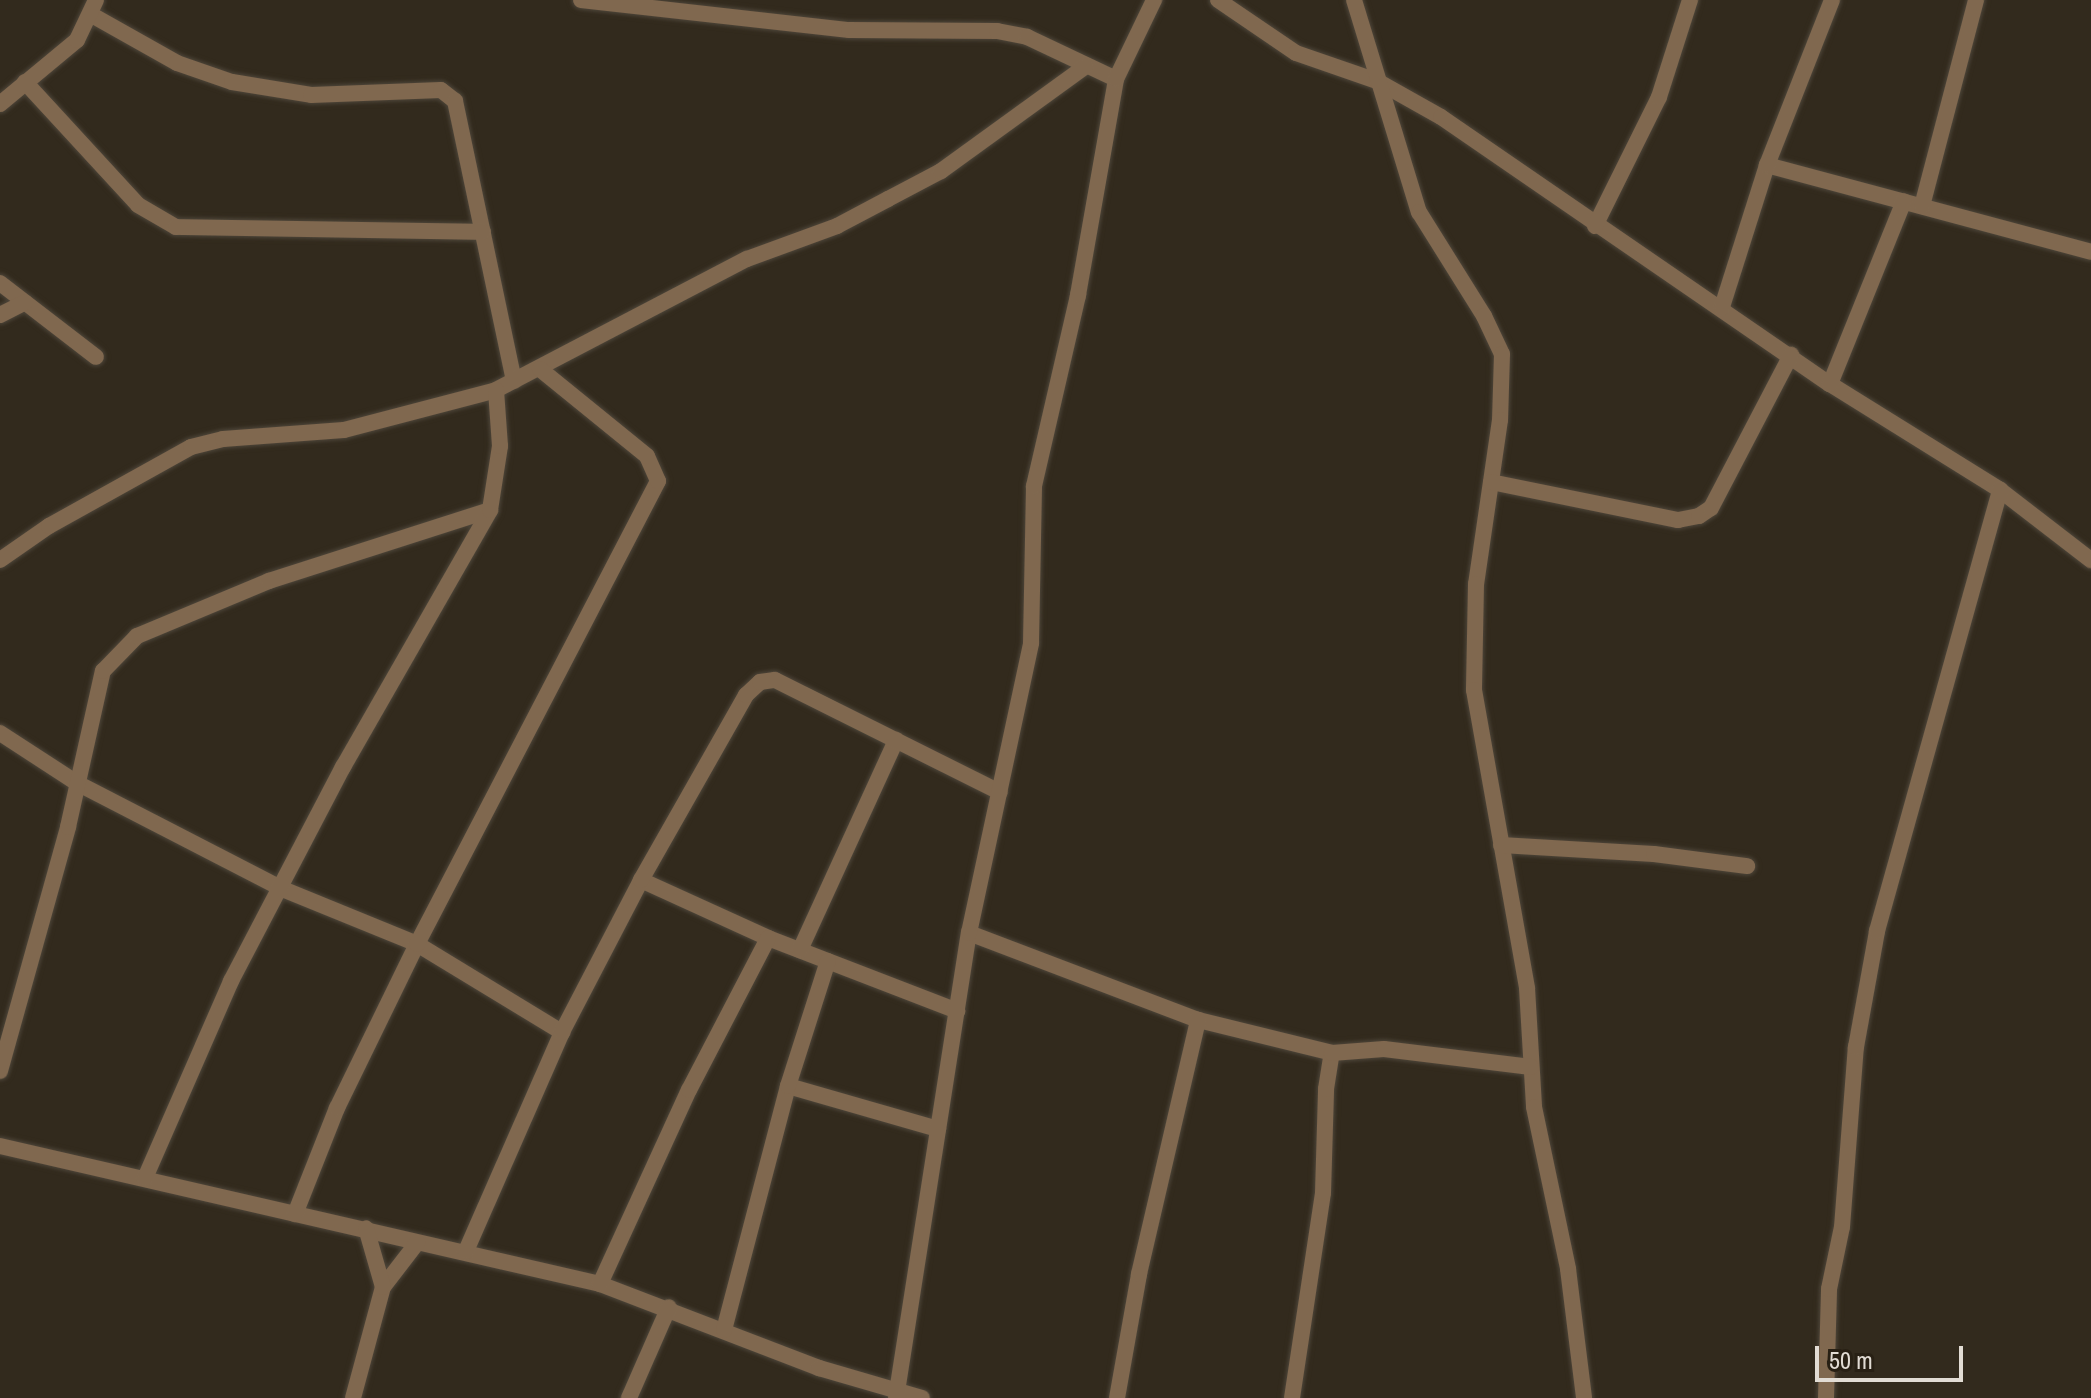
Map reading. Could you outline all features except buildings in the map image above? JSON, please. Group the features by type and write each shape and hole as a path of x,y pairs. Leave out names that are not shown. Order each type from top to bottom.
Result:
{"street":[{"path":"581,0 849,30 997,31 1027,37 1116,79"},
{"path":"897,1394 969,933 1031,643 1034,486 1078,295 1116,79 1154,0"},
{"path":"1218,0 1296,53 1377,81 1441,117 1595,226 1722,307 1830,384 2000,490 2091,560"},
{"path":"1354,0 1419,212 1484,316 1502,354 1491,482 1472,634 1474,690 1527,988 1531,1067 1584,1398"},
{"path":"1595,226 1659,97 1690,0"},
{"path":"1722,307 1767,165 1832,0"},
{"path":"1922,206 1976,0"},
{"path":"0,104 77,40 93,7 177,63 232,82 311,95 441,90 455,101 514,381"},
{"path":"0,560 49,526 191,447 223,439 344,430 496,390 747,259 837,226 941,171 1086,66"},
{"path":"25,82 79,144 159,221 176,227 483,232"},
{"path":"1767,165 2091,251"},
{"path":"1830,384 1904,201"},
{"path":"0,283 96,357"},
{"path":"0,315 25,302"},
{"path":"1491,482 1647,515 1678,520 1699,516 1711,508 1791,355"},
{"path":"295,1214 337,1108 417,944 658,481 647,456 540,369"},
{"path":"145,1178 231,981 490,510 500,446 496,390"},
{"path":"1826,1398 1829,1289 1842,1227 1856,1047 1877,931 2000,490"},
{"path":"0,1071 77,783 103,671 137,636 269,581 490,510"},
{"path":"466,1251 562,1032 641,880 746,695 760,682 775,680 1000,792"},
{"path":"0,733 77,783 280,888 417,944 562,1032"},
{"path":"800,950 896,740"},
{"path":"1501,845 1654,854 1747,866"},
{"path":"641,880 768,938 957,1011"},
{"path":"969,933 1198,1020 1332,1053 1384,1049 1531,1067"},
{"path":"600,1284 689,1090 768,938"},
{"path":"724,1330 788,1086 828,961"},
{"path":"1117,1398 1139,1274 1198,1020"},
{"path":"1292,1398 1323,1193 1326,1089 1332,1053"},
{"path":"788,1086 938,1129"},
{"path":"0,1146 600,1284 669,1307 819,1368 897,1394 922,1398"},
{"path":"366,1228 383,1287"},
{"path":"353,1398 383,1287 417,1243"},
{"path":"629,1398 669,1307"}]}
